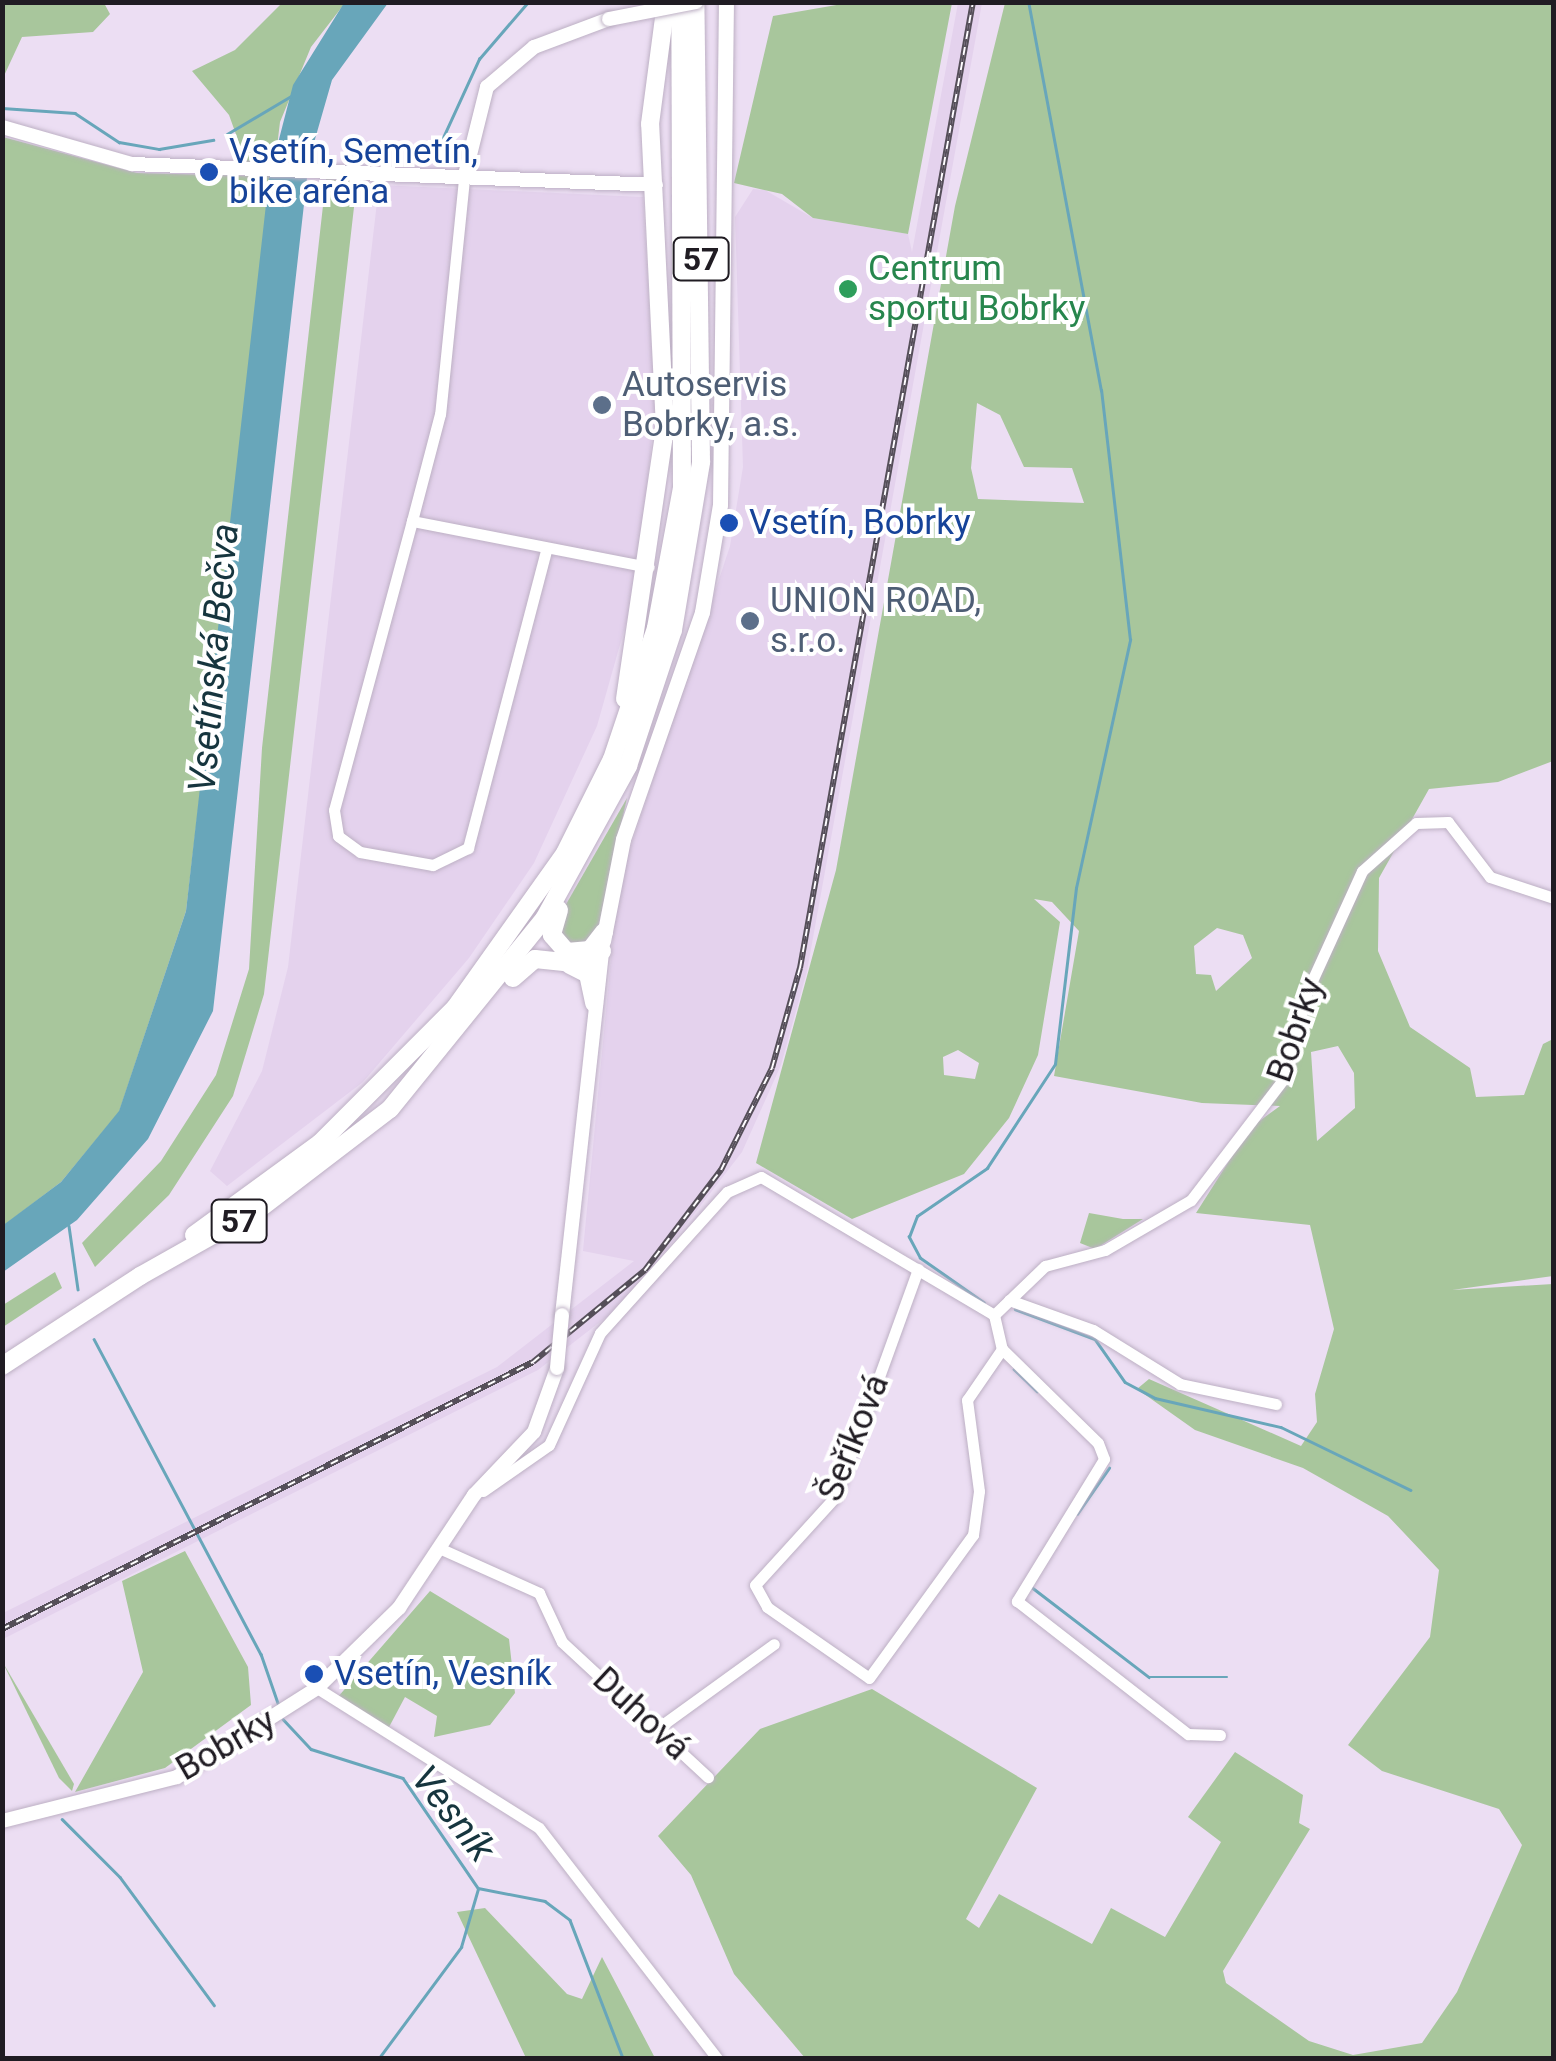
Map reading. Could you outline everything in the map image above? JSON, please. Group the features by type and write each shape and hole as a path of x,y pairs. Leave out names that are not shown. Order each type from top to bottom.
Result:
{"main road":[{"path":"565,853 620,719 650,567 666,412 650,124 666,2"},
{"name":"57","path":"140,1276 267,1184 396,1073 504,946 565,853 634,705 679,513 688,368 680,2"},
{"name":"57","path":"2,1366 318,1168 410,1088 518,956 602,820 650,709 696,516 704,338 696,2"},
{"path":"596,953 616,865 696,631 720,505 726,2"},
{"path":"596,953 559,947 552,926 602,820"},
{"path":"410,1088 525,965 565,962 596,953"},
{"path":"565,962 588,974 594,1003"}],"street":[{"path":"546,550 468,848 434,865 360,852 338,836 334,810 440,414 470,125 487,87 534,48 609,20 696,2"},
{"path":"2,127 132,164 656,185"},
{"path":"412,521 546,550 650,567"},
{"name":"Bobrky","path":"474,1495 549,1445 600,1334 747,1178 780,1187 994,1315 1045,1266 1105,1250 1170,1215 1215,1172 1285,1077 1306,994 1362,871 1416,823 1448,822 1490,877 1554,898"},
{"name":"Bobrky","path":"2,1821 176,1777 317,1688 400,1608 474,1495 543,1418 557,1368 596,953"},
{"name":"Šeříková","path":"918,1269 836,1496 755,1585 767,1607 869,1678 973,1535 979,1491 966,1400 1002,1350"},
{"path":"1009,1300 1093,1330 1180,1384 1276,1404"},
{"path":"994,1315 1002,1350 1098,1443 1104,1460 1017,1601 1188,1734 1220,1734"},
{"name":"Duhová","path":"439,1548 539,1592 562,1642 708,1777"},
{"path":"658,1728 774,1644"},
{"path":"317,1688 548,1836 717,2058"}],"shaded area":[{"path":"958,3 982,3 807,971 781,1065 742,1152 627,1301 538,1370 3,1639 3,1613 497,1367 634,1261 583,1251 618,885 730,546 743,467 735,217 753,189 765,190 813,218 908,234 912,252"},
{"path":"379,185 643,197 655,406 638,581 597,726 534,863 469,958 363,1082 227,1186 210,1171 262,1071 288,967"}],"green space":[{"path":"3,2 104,3 110,14 93,32 22,37 3,78"},
{"path":"282,3 345,3 311,47 280,122 186,911 119,1112 61,1182 3,1226 3,137 137,173 251,176 229,115 192,71 235,50"},
{"path":"848,3 952,3 908,234 813,218 782,194 734,183 773,16"},
{"path":"1005,3 1553,3 1553,761 1498,782 1429,789 1379,878 1378,951 1410,1027 1470,1068 1476,1097 1524,1095 1543,1044 1553,1039 1553,1276 1452,1290 1553,1284 1553,2058 805,2058 734,1974 691,1875 658,1836 760,1729 872,1689 1037,1788 966,1919 979,1928 999,1894 1092,1944 1111,1908 1165,1937 1221,1842 1188,1817 1235,1752 1303,1795 1299,1823 1310,1829 1223,1971 1226,1983 1309,2041 1353,2055 1422,2043 1457,1992 1522,1845 1499,1809 1382,1771 1348,1745 1430,1637 1439,1570 1388,1516 1303,1468 1195,1430 1137,1389 1149,1379 1301,1446 1317,1422 1315,1394 1334,1329 1310,1225 1196,1213 1250,1128 1280,1106 1202,1103 1054,1076 1079,931 1052,902 1034,899 1060,922 1038,1055 1009,1118 964,1174 852,1219 756,1163 836,870 955,206","holes":["977,403 1000,415 1024,467 1072,468 1084,503 978,499 971,468","1217,928 1243,935 1252,958 1216,991 1211,975 1196,974 1194,946","1338,1046 1354,1073 1355,1108 1317,1141 1311,1052","958,1050 979,1063 975,1079 944,1075 943,1057"]},
{"path":"326,179 357,181 264,994 233,1096 169,1195 95,1267 82,1243 161,1161 216,1075 249,969 262,748"},
{"path":"627,798 597,933 587,947 562,942 561,913"},
{"path":"1089,1213 1143,1219 1095,1249 1080,1243"},
{"path":"55,1272 62,1288 3,1327 3,1305"},
{"path":"185,1551 248,1667 251,1705 165,1768 75,1792 143,1672 122,1581"},
{"path":"430,1591 509,1639 515,1693 490,1725 434,1737 437,1716 405,1697 388,1729 337,1698"},
{"path":"2,1661 74,1784 72,1791 59,1778"},
{"path":"485,1908 567,1994 582,1999 602,1957 655,2058 526,2058 457,1912"}],"water":[{"path":"344,3 388,3 332,80 309,160 213,1011 148,1139 77,1220 3,1272 2,1226 61,1182 119,1111 186,911 269,178 293,85"}],"waterway":[{"path":"435,155 479,59 528,2"},
{"path":"984,1303 920,1258 909,1237 917,1216 987,1168 1055,1064 1076,888 1130,640 1101,391 1028,2"},
{"path":"227,134 291,96"},
{"path":"2,108 75,113 119,142 159,149 213,140"},
{"name":"Vesník","path":"69,1226 78,1289"},
{"path":"1015,1309 1095,1339 1125,1382 1155,1398 1281,1427 1411,1490"},
{"name":"Vesník","path":"94,1339 261,1654 279,1706"},
{"path":"1014,1369 1037,1391"},
{"path":"1077,1514 1109,1468"},
{"path":"1029,1585 1149,1677 1227,1677"},
{"name":"Vesník","path":"283,1719 311,1749 403,1778 478,1888 545,1901 570,1920 623,2058"},
{"path":"62,1819 120,1877 214,2005"},
{"path":"379,2058 461,1947 478,1889"}],"railway":[{"path":"2,1629 533,1362 645,1270 721,1170 772,1068 800,968 973,2"}],"place":[{"name":"Vsetín, Semetín, bike aréna","path":"209,172"},
{"name":"Centrum sportu Bobrky","path":"848,289"},
{"name":"Autoservis Bobrky, a.s.","path":"602,405"},
{"name":"Vsetín, Bobrky","path":"729,523"},
{"name":"UNION ROAD, s.r.o.","path":"750,621"},
{"name":"Vsetín, Vesník","path":"314,1674"}],"water label":[{"name":"Vsetínská Bečva","path":"214,658"}]}
